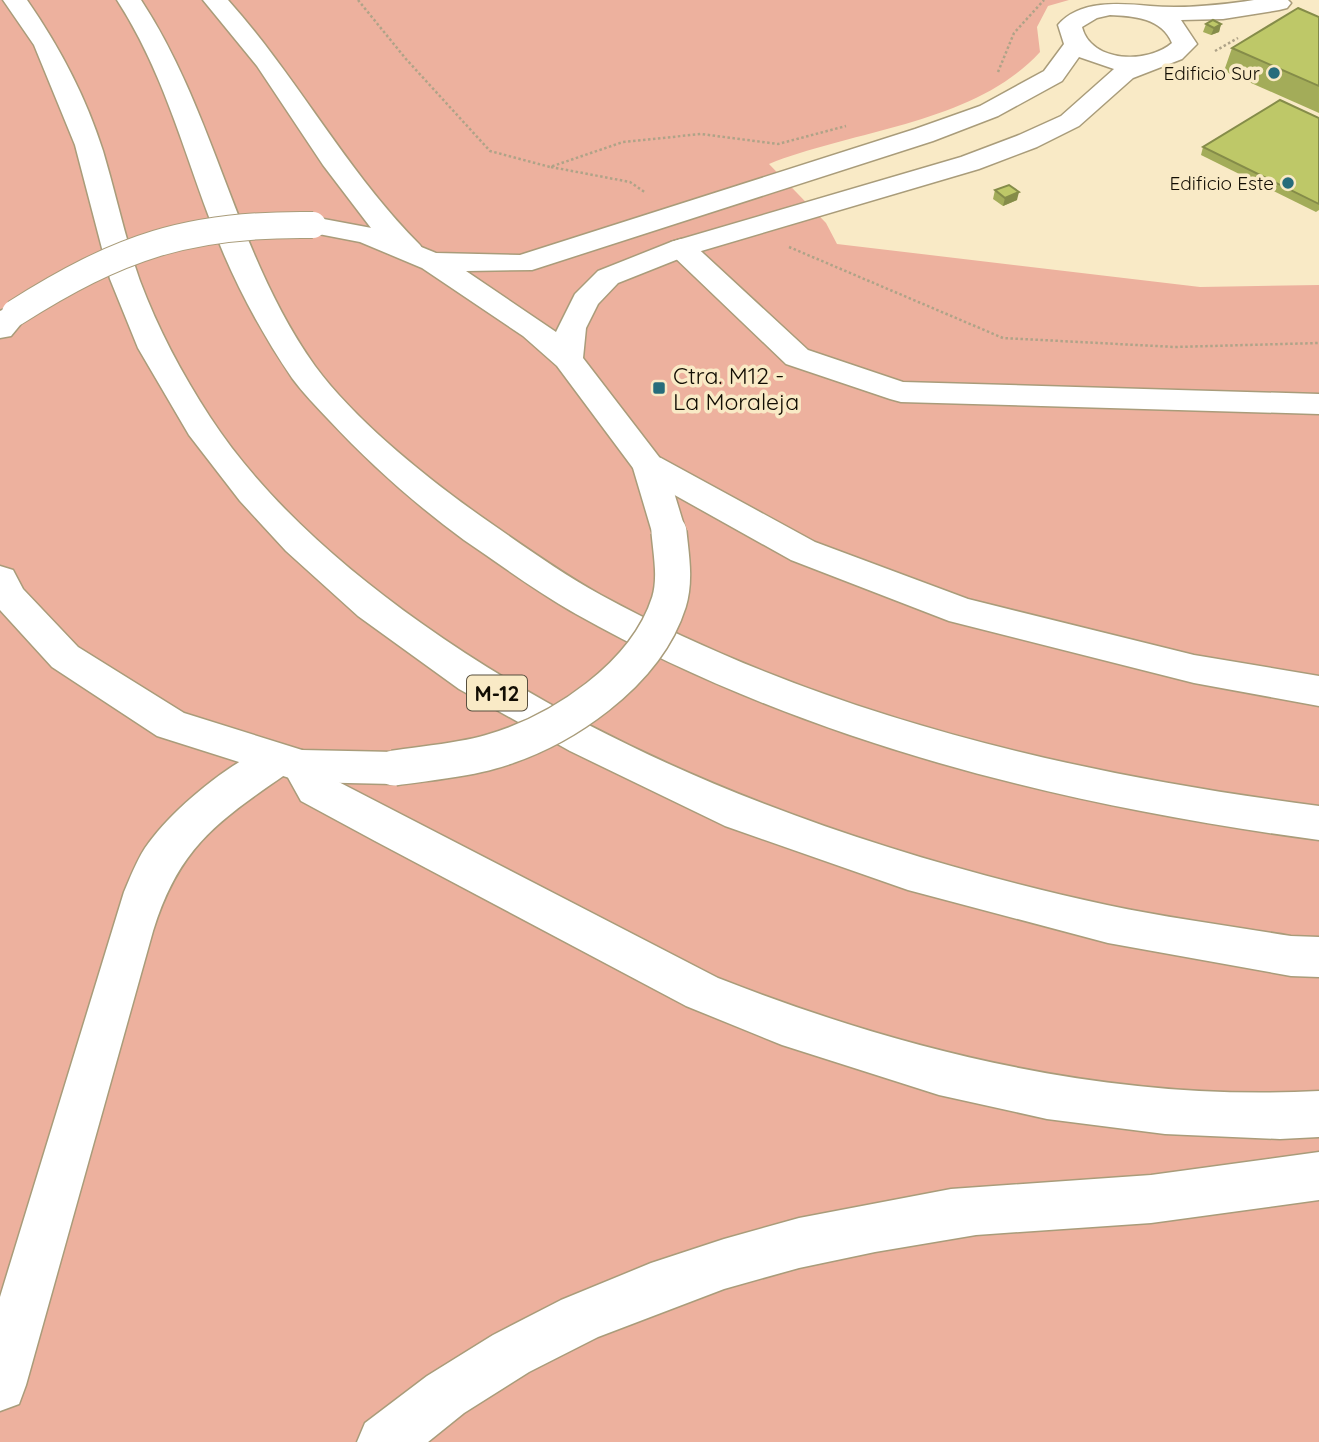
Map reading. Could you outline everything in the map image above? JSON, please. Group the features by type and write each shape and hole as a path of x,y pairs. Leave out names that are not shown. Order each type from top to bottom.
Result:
{"main road":[{"name":"M-12","path":"15,0 46,45 88,145 125,279 153,348 200,427 252,493 298,542 371,606 472,680 584,740 738,814 908,872 1108,924 1291,956 1319,957"},
{"path":"129,0 167,63 235,248 254,289 306,375 362,435 441,506 602,613 739,677 837,714 957,754 1111,793 1319,822"},
{"path":"0,579 10,598 65,657 171,725 289,763 394,768 490,753 544,729 592,701 633,664 660,624 669,602 673,579 669,532 649,466 568,359 534,329 421,257 377,220 341,175 258,51 215,0"},
{"path":"1145,64 1106,60 1076,44 1069,34 1070,24 1078,16 1110,8 1150,13 1223,12 1281,1"},
{"path":"1230,33 1281,1"},
{"path":"1150,13 1170,22 1182,32 1185,44 1178,54"},
{"path":"7,321 96,264 144,244 192,230 257,222 313,225 367,235 421,257 522,264 989,111 1054,76 1076,44"},
{"path":"568,359 571,328 585,300 608,277 681,248 970,163 1028,141 1070,121 1124,73 1207,44"},
{"path":"681,248 796,358 901,392 1319,404"},
{"path":"649,466 803,551 962,611 1194,669 1319,691"},
{"path":"289,763 315,789 446,859 702,992 806,1032 939,1073 1047,1097 1165,1111 1280,1116 1319,1114"},
{"path":"0,1385 87,1083 144,899 159,862 183,833 222,797 289,763"},
{"path":"384,1442 467,1378 593,1310 646,1287 820,1238 953,1213 1151,1199 1319,1176"}],"path":[{"path":"358,0 406,59 490,151 551,167 630,182 676,215"},
{"path":"997,75 1014,33 1044,0"},
{"path":"551,167 623,142 701,134 778,144 859,123"},
{"path":"747,229 1003,338 1175,347 1319,343"}],"shaded area":[{"path":"0,0 1069,0 1048,6 1037,27 1040,52 1013,76 982,95 912,122 769,164 826,223 837,244 1200,287 1319,285 1319,1442 0,1442"}],"building":[{"path":"1298,8 1319,17 1319,86 1232,48"},
{"path":"1213,20 1221,24 1214,28 1206,24"},
{"name":"Edificio Este","path":"1280,100 1319,118 1319,204 1203,147"},
{"path":"1009,185 1019,192 1005,198 995,190"}],"place":[{"name":"Edificio Sur","path":"1274,73"},
{"name":"Edificio Este","path":"1288,183"},
{"name":"Ctra. M12 - La Moraleja","path":"659,388"}]}
